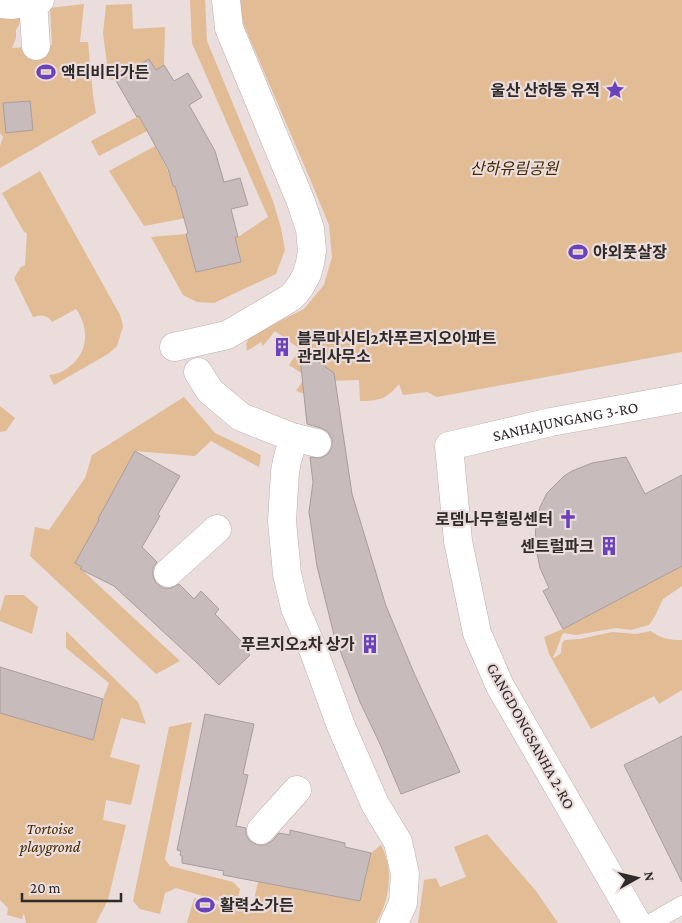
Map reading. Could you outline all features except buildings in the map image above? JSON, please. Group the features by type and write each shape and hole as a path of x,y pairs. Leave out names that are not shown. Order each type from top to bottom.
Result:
{"street":[{"path":"0,4 12,5 36,0 36,46"},
{"path":"174,346 227,335 290,298 302,285 307,274 312,251 310,229 301,202 229,28 226,0"},
{"path":"198,372 210,391 241,417 302,441 287,461 282,521 287,574 295,608 350,748 375,804 398,842 405,874 403,903 394,923"},
{"name":"SANHAJUNGANG 3-RO","path":"448,446 551,422 682,398"},
{"name":"GANGDONGSANHA 2-RO","path":"448,446 458,541 477,633 500,686 637,923"},
{"path":"168,572 218,529"},
{"path":"261,830 297,790"}],"lane":[{"path":"651,923 682,905"}],"green space":[{"path":"190,0 205,0 207,41 273,201 285,250 276,274 214,303 197,302 183,295 151,237 186,234 196,272 240,262 235,237 238,237 268,217 192,43"},
{"name":"산하유림공원","path":"239,0 682,0 682,352 437,397 427,392 403,395 399,384 382,398 360,401 359,380 328,381 329,401 296,391 306,376 289,365 300,349 275,331 263,346 261,342 247,351 246,344 250,336 304,309 324,285 332,257 329,225 243,23"},
{"path":"84,4 80,42 88,42 96,113 0,168 0,146 3,137 0,133 0,12 20,10 21,21 16,30 16,38 12,48 52,45 50,8","holes":["29,101 33,130 6,133 4,103"]},
{"path":"132,4 133,29 165,27 164,65 156,70 149,59 113,80 109,79 103,33 106,5"},
{"path":"139,116 147,131 99,156 91,141"},
{"path":"155,146 167,169 173,186 175,186 176,190 179,189 186,218 144,226 109,171"},
{"path":"40,171 120,315 123,326 117,346 108,354 54,385 49,375 64,370 81,354 84,347 85,331 76,309 52,322 44,316 33,317 14,278 21,267 25,265 27,233 24,232 2,193"},
{"path":"184,397 215,433 261,455 259,467 211,441 195,456 135,451 81,569 180,661 156,674 30,556 35,527 49,530 85,478 92,455"},
{"path":"0,406 15,418 6,431 0,432"},
{"path":"682,566 682,586 663,599 649,625 631,630 616,628 576,635 563,633 554,658 561,653 562,643 565,640 580,639 612,632 636,634 651,631 658,636 682,640 682,690 659,704 654,696 591,729 549,654 544,637 563,629"},
{"path":"5,595 24,595 38,607 32,634 0,621 0,612"},
{"name":"Tortoise playgrond","path":"66,631 138,702 146,724 121,718 110,757 140,765 131,805 106,800 103,820 126,825 108,900 96,923 26,923 24,913 22,919 7,915 8,908 0,900 0,713 93,740 109,683 66,648"},
{"path":"192,722 165,859 170,866 233,882 240,889 236,906 176,888 165,893 160,914 140,909 133,901 169,727"},
{"path":"487,834 536,891 558,923 418,923 424,880 436,878 440,887 466,877 454,847"},
{"path":"381,845 388,864 389,884 385,904 376,923 187,923 194,898 251,913 258,882 360,901 371,853"}],"place":[{"name":"액티비티가든","path":"46,72"},
{"name":"울산 산하동 유적","path":"615,90"},
{"name":"야외풋살장","path":"578,252"},
{"name":"블루마시티2차푸르지오아파트 관리사무소","path":"282,347"},
{"name":"로뎀나무힐링센터","path":"568,519"},
{"name":"센트럴파크","path":"609,546"},
{"name":"푸르지오2차 상가","path":"370,644"},
{"name":"활력소가든","path":"205,905"}]}
